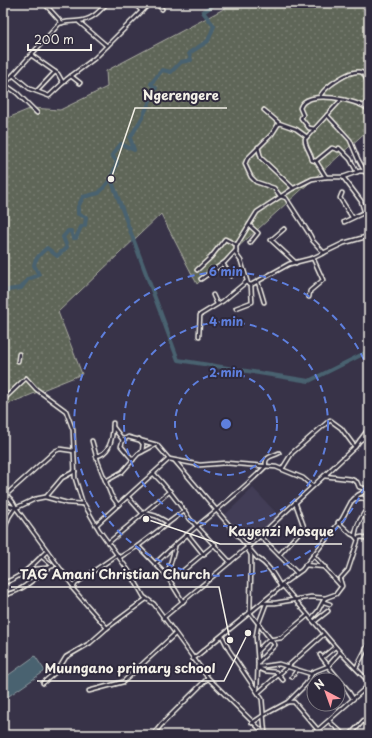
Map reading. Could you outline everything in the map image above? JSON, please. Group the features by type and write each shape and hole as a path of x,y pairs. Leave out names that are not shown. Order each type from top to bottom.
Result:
{"street":[{"path":"44,3 62,23"},
{"path":"37,113 17,93 4,85 62,23 79,21 96,15 107,3"},
{"path":"13,75 30,89 48,97 107,46 150,3"},
{"path":"156,3 162,9"},
{"path":"136,4 142,11"},
{"path":"79,21 107,46"},
{"path":"31,55 60,76 63,83"},
{"path":"320,96 326,87 357,71 363,73 369,84"},
{"path":"37,91 55,72"},
{"path":"71,76 80,83"},
{"path":"315,129 310,128 300,118 303,115 300,107 310,99 320,96 364,105 369,110"},
{"path":"305,137 315,129 340,100"},
{"path":"364,105 369,101"},
{"path":"264,110 279,123 296,129 305,137 306,148 311,154 312,160 316,161 326,177"},
{"path":"327,115 350,140 365,172"},
{"path":"279,123 245,162 248,172 256,182 274,188 280,196 286,198 313,241 324,253"},
{"path":"258,147 261,158 293,188"},
{"path":"316,161 332,148 338,150 339,148 350,159 357,172"},
{"path":"251,285 246,282 241,261 236,254 236,250 237,245 256,212 293,188 312,179 343,177 357,172 369,172"},
{"path":"346,182 349,175"},
{"path":"343,177 360,201 369,227"},
{"path":"342,193 340,198 352,217"},
{"path":"344,222 365,212"},
{"path":"249,225 258,233 250,243"},
{"path":"284,229 271,240 297,263"},
{"path":"251,285 289,264 314,258 344,243 369,236"},
{"path":"197,270 211,257 225,239 237,245"},
{"path":"201,279 223,264 236,250"},
{"path":"309,298 310,290 323,280 314,258"},
{"path":"223,264 231,276"},
{"path":"199,336 199,315 217,304 246,282"},
{"path":"258,282 264,302"},
{"path":"236,308 252,302 251,285"},
{"path":"213,295 217,304"},
{"path":"18,361 19,354"},
{"path":"3,400 26,379 36,389 66,411 73,430 75,479 84,504 96,525 120,557 146,599 153,603 208,678 265,735"},
{"path":"282,468 292,453 330,420 341,428 355,447"},
{"path":"96,456 107,450 110,442 113,422"},
{"path":"113,426 123,440"},
{"path":"163,618 248,547 259,535 355,447 369,428"},
{"path":"360,440 369,436"},
{"path":"132,460 121,446 123,440 129,437 138,438 156,444 169,459 175,461 200,465 225,463 282,468 303,478 312,486"},
{"path":"138,438 143,444 142,452"},
{"path":"92,441 96,456 111,495 118,506"},
{"path":"106,481 121,473 132,460 156,444"},
{"path":"74,451 60,449 55,451 4,494 73,586 74,590 107,628"},
{"path":"155,564 188,534 217,511 266,466 267,458 279,453"},
{"path":"96,525 169,459"},
{"path":"175,461 257,558 272,570 281,586 283,586 335,647 356,669 369,686 312,735"},
{"path":"46,497 62,478 75,471"},
{"path":"154,474 182,505 184,511 197,527 215,544 230,562"},
{"path":"324,476 351,479 357,482 359,487 368,489"},
{"path":"193,659 297,573 314,555 354,499 368,489"},
{"path":"108,542 144,514 170,491"},
{"path":"128,496 144,514 156,516 167,522"},
{"path":"3,533 9,517 15,508 34,499 46,497 67,503 84,504"},
{"path":"354,499 362,498 369,502"},
{"path":"279,555 304,527 295,502"},
{"path":"3,504 15,508"},
{"path":"3,507 8,505"},
{"path":"342,587 340,579 348,570 358,540 356,537 361,517 369,507"},
{"path":"120,557 138,546 167,522 184,511"},
{"path":"338,522 356,537 369,539"},
{"path":"188,534 204,555"},
{"path":"259,535 297,573"},
{"path":"168,576 179,574 204,555 215,544"},
{"path":"138,546 168,576 184,602"},
{"path":"168,576 175,546"},
{"path":"248,547 251,555 250,613 274,645 258,662"},
{"path":"22,575 47,551"},
{"path":"73,586 117,555"},
{"path":"314,555 342,587"},
{"path":"41,556 50,567"},
{"path":"305,565 325,567"},
{"path":"3,583 36,569 57,566"},
{"path":"3,595 16,592 50,567"},
{"path":"311,619 325,600 336,594 342,587"},
{"path":"262,603 266,604 311,597 325,600 330,604"},
{"path":"43,683 58,670 66,657 90,643 107,628 146,599"},
{"path":"258,691 258,651 256,636 258,625 266,604"},
{"path":"314,622 328,611"},
{"path":"258,651 261,645 271,639 281,638 308,616"},
{"path":"89,691 123,682 175,634"},
{"path":"258,691 324,634"},
{"path":"222,636 262,699 265,735"},
{"path":"356,669 369,643"},
{"path":"335,647 321,656 352,697"},
{"path":"313,672 316,669 328,665 340,652"},
{"path":"258,668 280,664 294,667 297,670 306,673"},
{"path":"258,668 278,674 283,680"},
{"path":"292,677 297,670"},
{"path":"153,735 160,725 208,678"},
{"path":"252,723 264,714 288,702 306,684"},
{"path":"288,702 294,702 318,730"},
{"path":"329,721 342,733 350,735 364,720 369,718"}],"shaded area":[{"path":"253,488 278,515 249,543 225,515"}],"green space":[{"path":"235,3 369,3 369,129 197,284 161,214 58,312 82,374 3,406 3,170 8,181 3,168 3,120 32,108 60,110 107,87 106,71"}],"water":[{"path":"35,656 45,671 3,700 3,679"}],"waterway":[{"path":"216,3 203,12 214,26 208,41 189,53 191,60 181,62 171,72 162,70 151,84 156,88 142,118 130,138 134,150 121,144 112,155 117,162 111,179 178,360 309,381 369,351"},
{"path":"3,311 7,304 6,294 8,290 21,288 28,279 39,275 34,265 37,258 47,248 57,256 67,247 63,237 68,231 71,231 73,238 76,238 81,227 85,225 86,217 78,214 78,207 83,197 99,193 111,179"}],"place":[{"name":"Ngerengere","path":"111,179"},
{"name":"Kayenzi Mosque","path":"146,519"},
{"name":"Muungano primary school","path":"248,633"},
{"name":"TAG Amani Christian Church","path":"230,640"}]}
